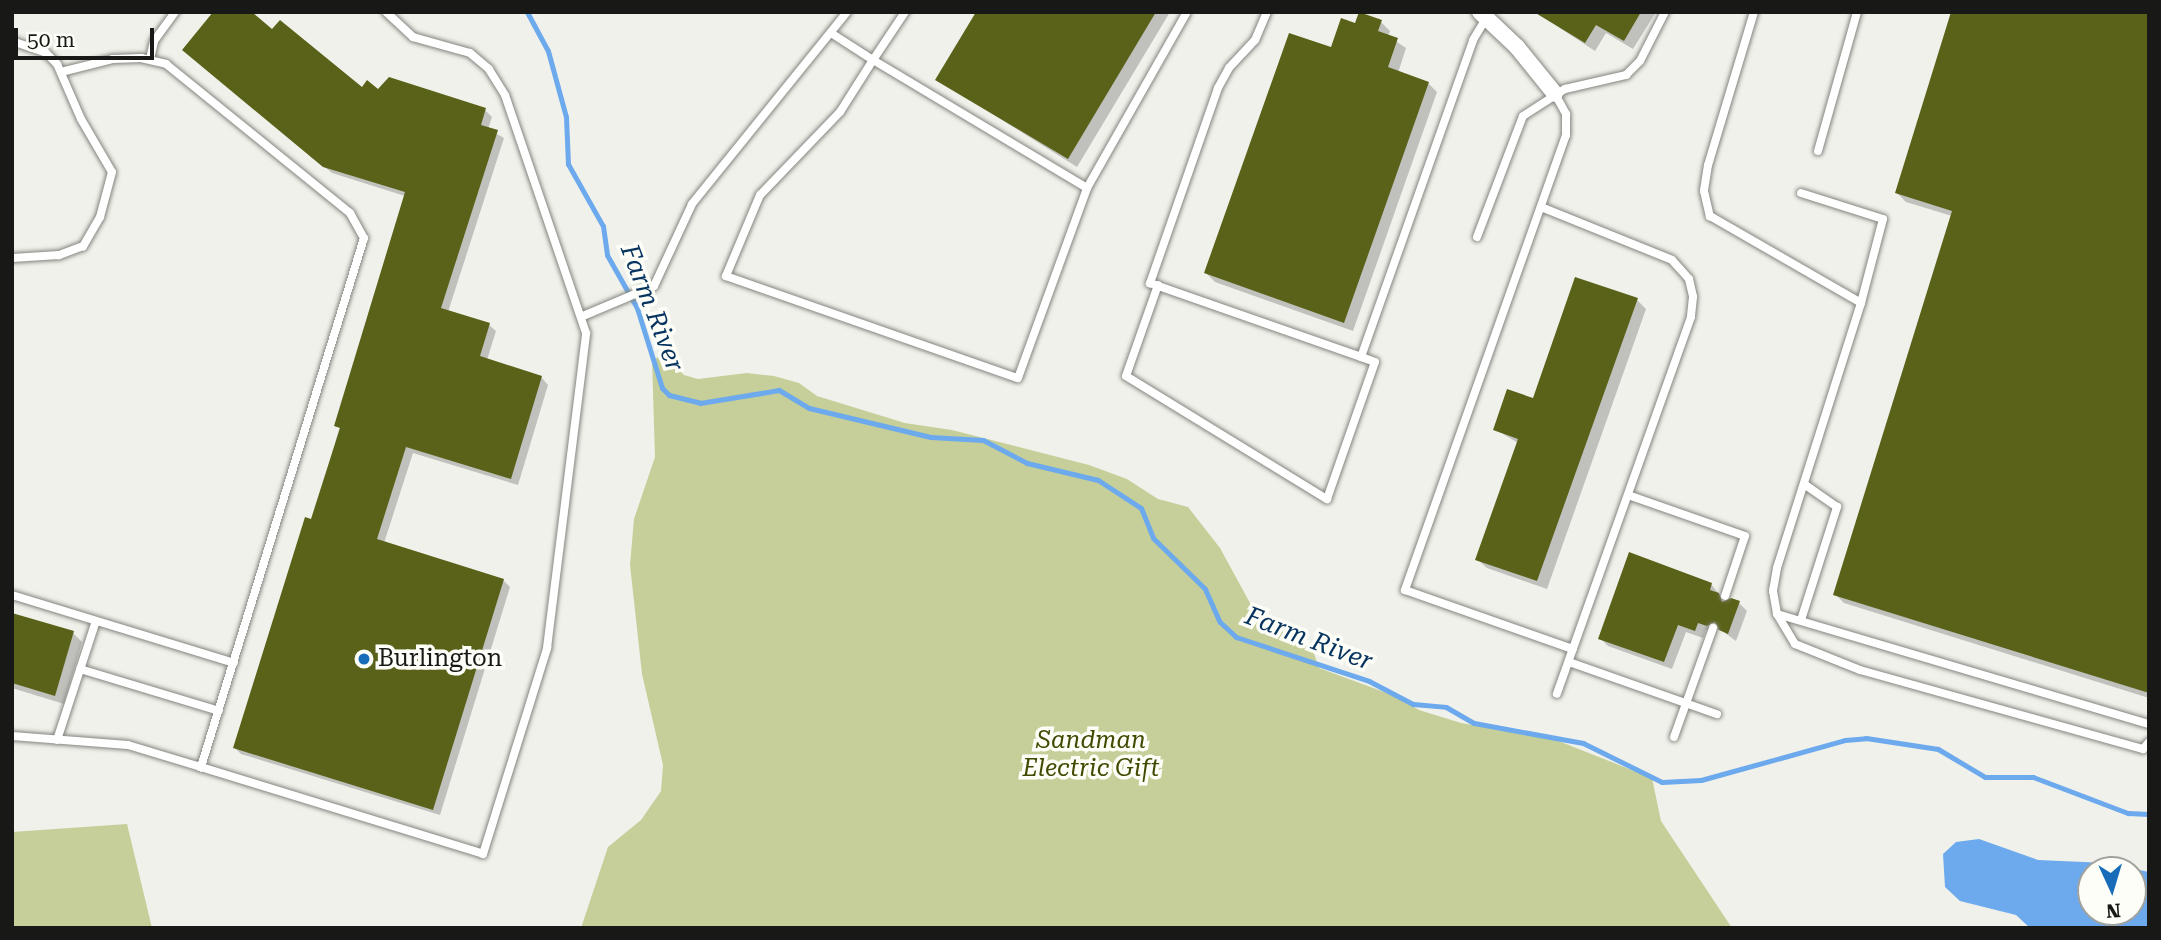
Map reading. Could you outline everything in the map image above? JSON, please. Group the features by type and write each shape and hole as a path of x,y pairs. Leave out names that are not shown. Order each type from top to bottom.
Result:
{"street":[{"path":"1483,15 1555,94"}],"lane":[{"path":"150,59 154,41 175,12"},
{"path":"12,736 128,745 483,854 547,648 585,342 583,316 505,95 489,69 470,52 413,37 386,12"},
{"path":"583,316 647,291 656,283 692,204 847,12"},
{"path":"905,12 840,112 760,195 726,276 1018,378 1087,188 1187,12"},
{"path":"1158,285 1126,376 1327,499 1376,362 1150,282 1218,88 1228,68 1255,40 1267,12"},
{"path":"1477,237 1518,123 1530,109 1555,94 1626,75 1640,61 1665,12"},
{"path":"1754,12 1708,165 1704,191 1710,216 1861,303"},
{"path":"1818,151 1857,12"},
{"path":"1362,357 1483,15"},
{"path":"831,33 1087,188"},
{"path":"12,41 46,53 61,72 81,119 111,166 110,184 94,230 83,246 59,255 12,258"},
{"path":"61,72 99,61 150,59 173,69 350,213 364,238 201,767"},
{"path":"1555,94 1567,128 1405,590 1573,649"},
{"path":"1801,194 1883,219 1861,303 1777,568 1773,591 1777,614 1795,645 1860,670 2143,749 2149,742"},
{"path":"1541,207 1664,255 1689,279 1691,317 1557,694"},
{"path":"1801,620 1837,507 1804,484"},
{"path":"1628,495 1745,536 1725,596"},
{"path":"12,595 234,663"},
{"path":"1777,614 2149,724"},
{"path":"57,740 96,621"},
{"path":"1674,737 1713,628"},
{"path":"1569,662 1717,714"},
{"path":"80,669 219,711"}],"green space":[{"name":"Sandman Electric Gift","path":"663,355 684,375 698,379 747,373 774,376 799,383 817,396 905,423 952,430 1089,465 1127,479 1158,499 1188,507 1220,548 1256,614 1313,651 1319,668 1395,696 1419,710 1461,723 1551,738 1652,778 1661,821 1732,928 581,928 608,847 641,820 661,791 663,765 642,674 630,565 634,519 655,457 652,360"},
{"path":"127,824 152,928 12,928 12,832"}],"water":[{"path":"1979,839 2038,860 2077,862 2077,926 2147,926 2149,872 2149,928 2030,928 2016,915 1960,901 1945,887 1943,854 1956,842"}],"building":[{"path":"213,12 252,12 272,29 280,20 362,87 367,80 378,89 389,77 486,108 481,125 498,130 441,308 490,323 480,356 542,376 511,479 406,447 377,539 504,579 433,810 233,748 305,517 311,519 340,428 334,426 405,192 323,167 182,50"},
{"path":"976,12 1156,12 1068,159 935,80"},
{"path":"1359,12 1382,20 1378,31 1398,38 1388,67 1429,82 1344,323 1204,273 1289,33 1331,47 1341,18 1355,23"},
{"path":"1534,12 1641,12 1624,41 1596,25 1585,43"},
{"path":"1951,12 2149,12 2149,693 1833,595 1952,211 1895,193"},
{"path":"1575,277 1638,298 1537,581 1475,560 1518,439 1493,430 1507,389 1533,398"},
{"path":"1629,552 1712,583 1710,590 1719,593 1722,602 1731,598 1740,601 1728,634 1719,630 1715,622 1707,626 1698,623 1695,631 1678,625 1664,662 1598,639"},
{"path":"12,613 74,631 55,696 12,683"}],"waterway":[{"name":"Farm River","path":"527,12 548,51 566,117 568,164 603,226 607,255 637,308 662,388 669,395 700,403 779,390 809,408 931,437 983,440 1027,463 1098,480 1141,508 1153,538 1205,589 1220,622 1236,637 1369,681 1413,704 1446,707 1474,723 1583,743 1662,782 1701,780 1845,740 1866,738 1938,749 1985,777 2033,777 2128,813 2149,814"}],"place":[{"name":"Burlington","path":"364,659"}]}
